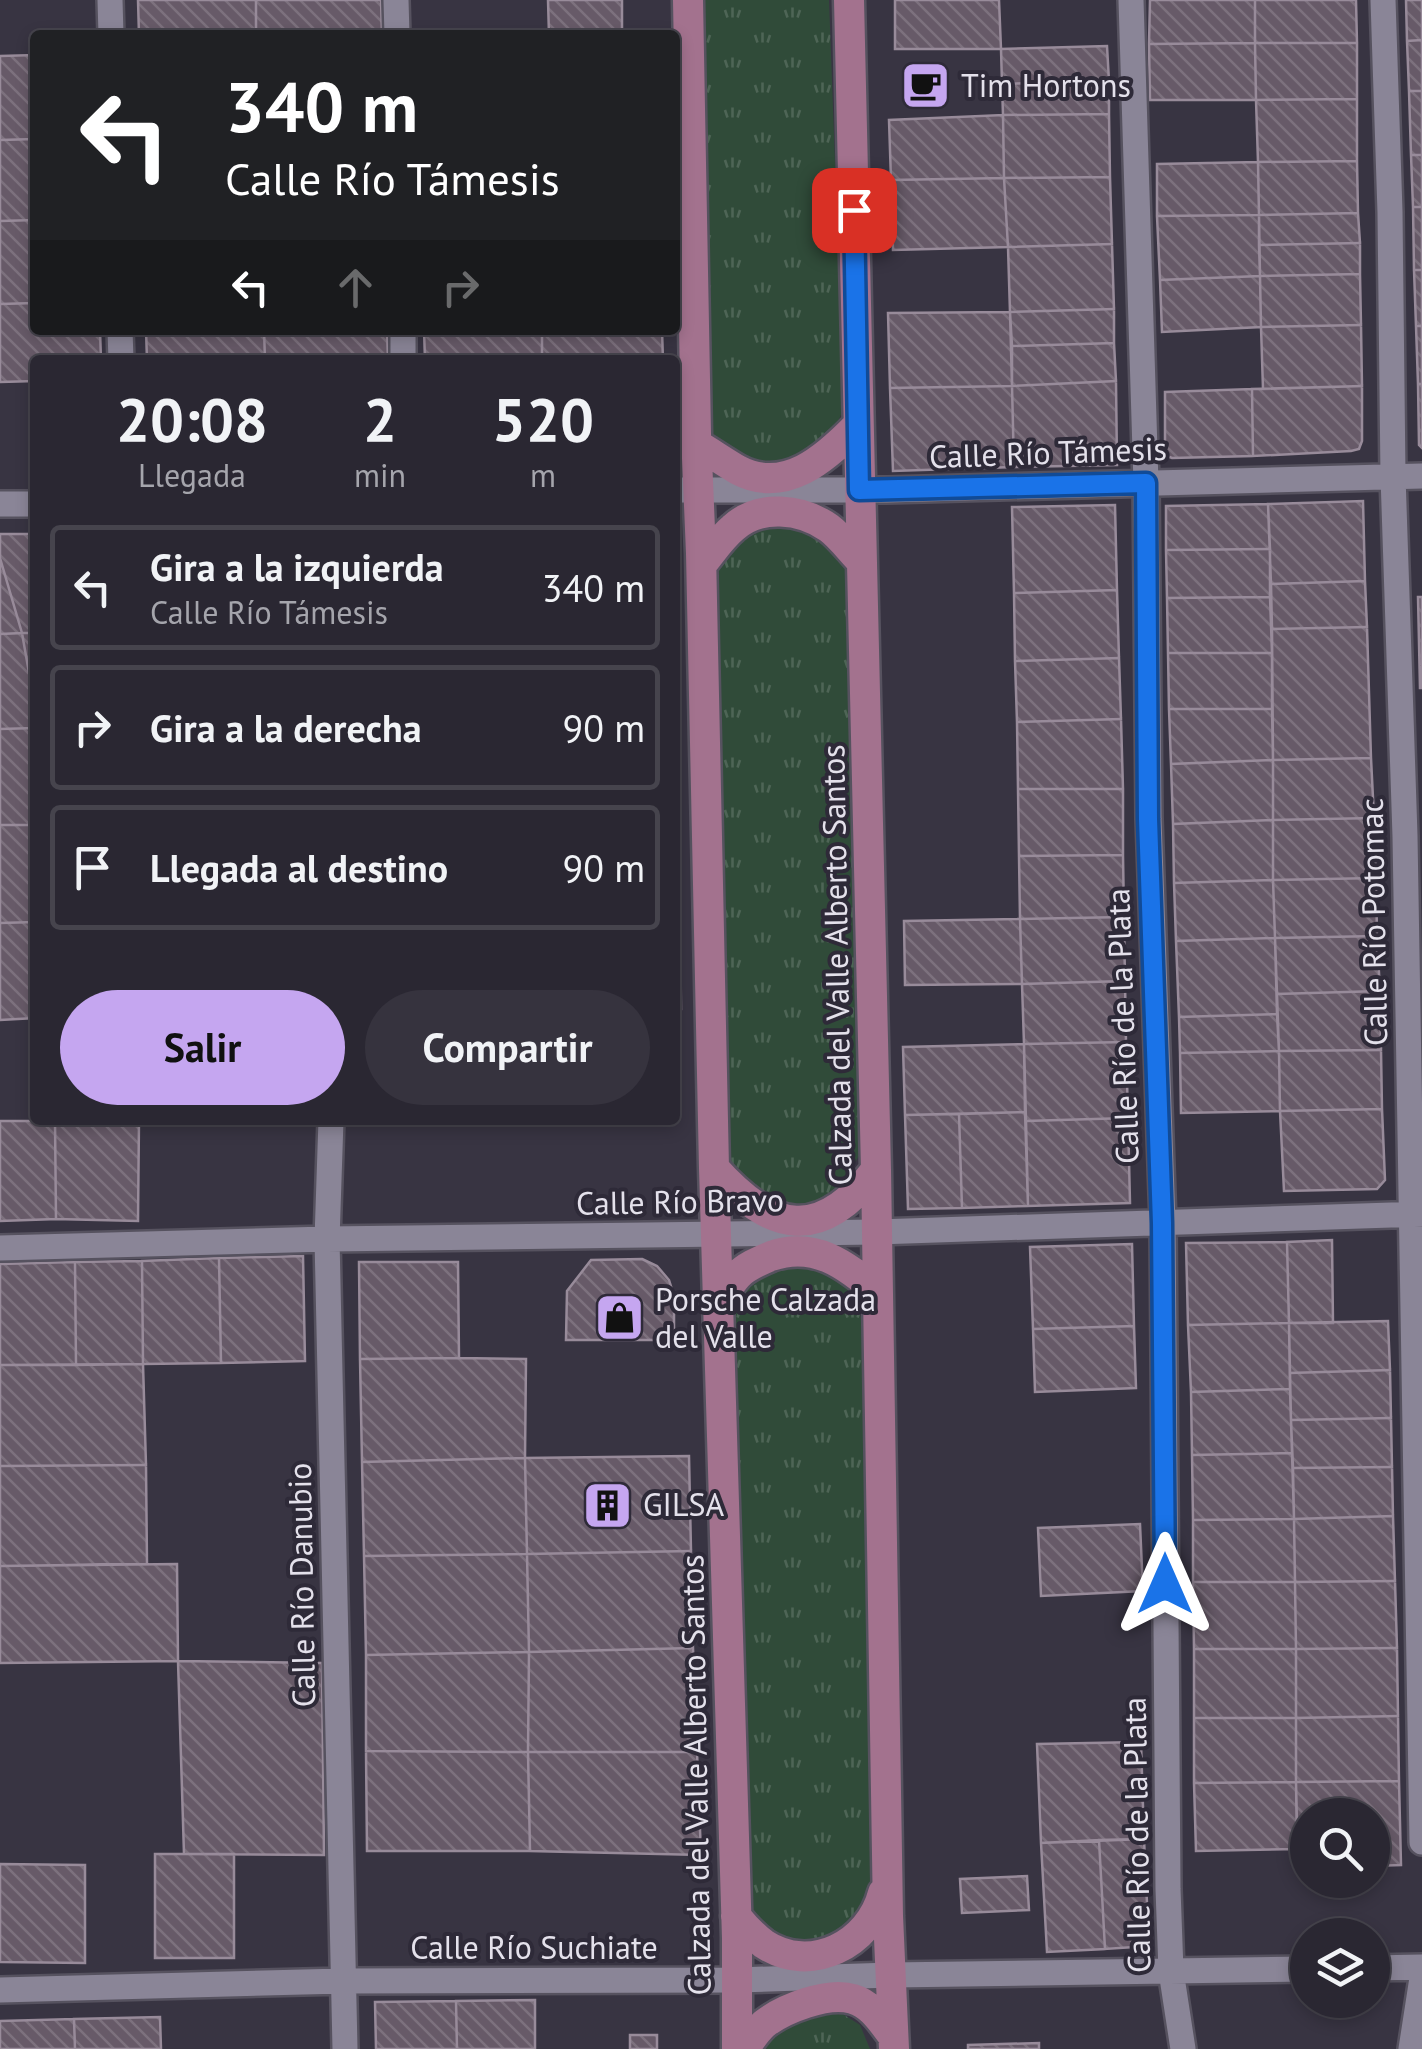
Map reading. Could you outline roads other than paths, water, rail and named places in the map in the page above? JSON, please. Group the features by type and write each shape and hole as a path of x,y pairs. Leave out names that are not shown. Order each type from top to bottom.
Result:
{"main road":[{"name":"Calzada del Valle Alberto Santos","path":"688,0 696,444 687,490 702,564 714,1168 740,2049"},
{"name":"Calzada del Valle Alberto Santos","path":"849,0 894,2042"},
{"path":"696,444 739,471 757,477 780,477 801,472 818,462 857,426"},
{"path":"702,564 734,526 771,512 800,514 815,520 830,529 862,562"},
{"path":"714,1168 738,1194 767,1213 786,1220 811,1221 831,1214 860,1192 876,1170"},
{"path":"718,1302 738,1274 758,1260 799,1252 829,1257 878,1291"},
{"path":"736,1916 766,1945 790,1954 815,1956 843,1948 866,1929 881,1903 888,1876"},
{"path":"740,2049 762,2026 790,2008 832,1998 853,1999 874,2012 894,2042"}],"street":[{"path":"110,0 111,30"},
{"path":"396,0 397,30"},
{"name":"Calle Río de la Plata","path":"1131,0 1146,483 1148,819 1162,1223 1168,1888 1171,1971 1182,2049"},
{"name":"Calle Río Potomac","path":"1383,0 1393,476 1418,1214 1422,1842"},
{"name":"Calle Río Támesis","path":"687,490 859,490 1422,476"},
{"path":"0,504 30,504"},
{"name":"Calle Río Danubio","path":"331,1125 327,1240 346,2049"},
{"name":"Calle Río Bravo","path":"0,1248 877,1232 1418,1214"},
{"path":"1390,1968 1422,1967"},
{"name":"Calle Río Suchiate","path":"0,1990 343,1981 737,1980 1290,1969"},
{"path":"1411,2049 1422,1978"}],"place":[{"name":"Tim Hortons","path":"926,86"},
{"name":"Porsche Calzada del Valle","path":"620,1318"},
{"name":"GILSA","path":"608,1505"}]}
